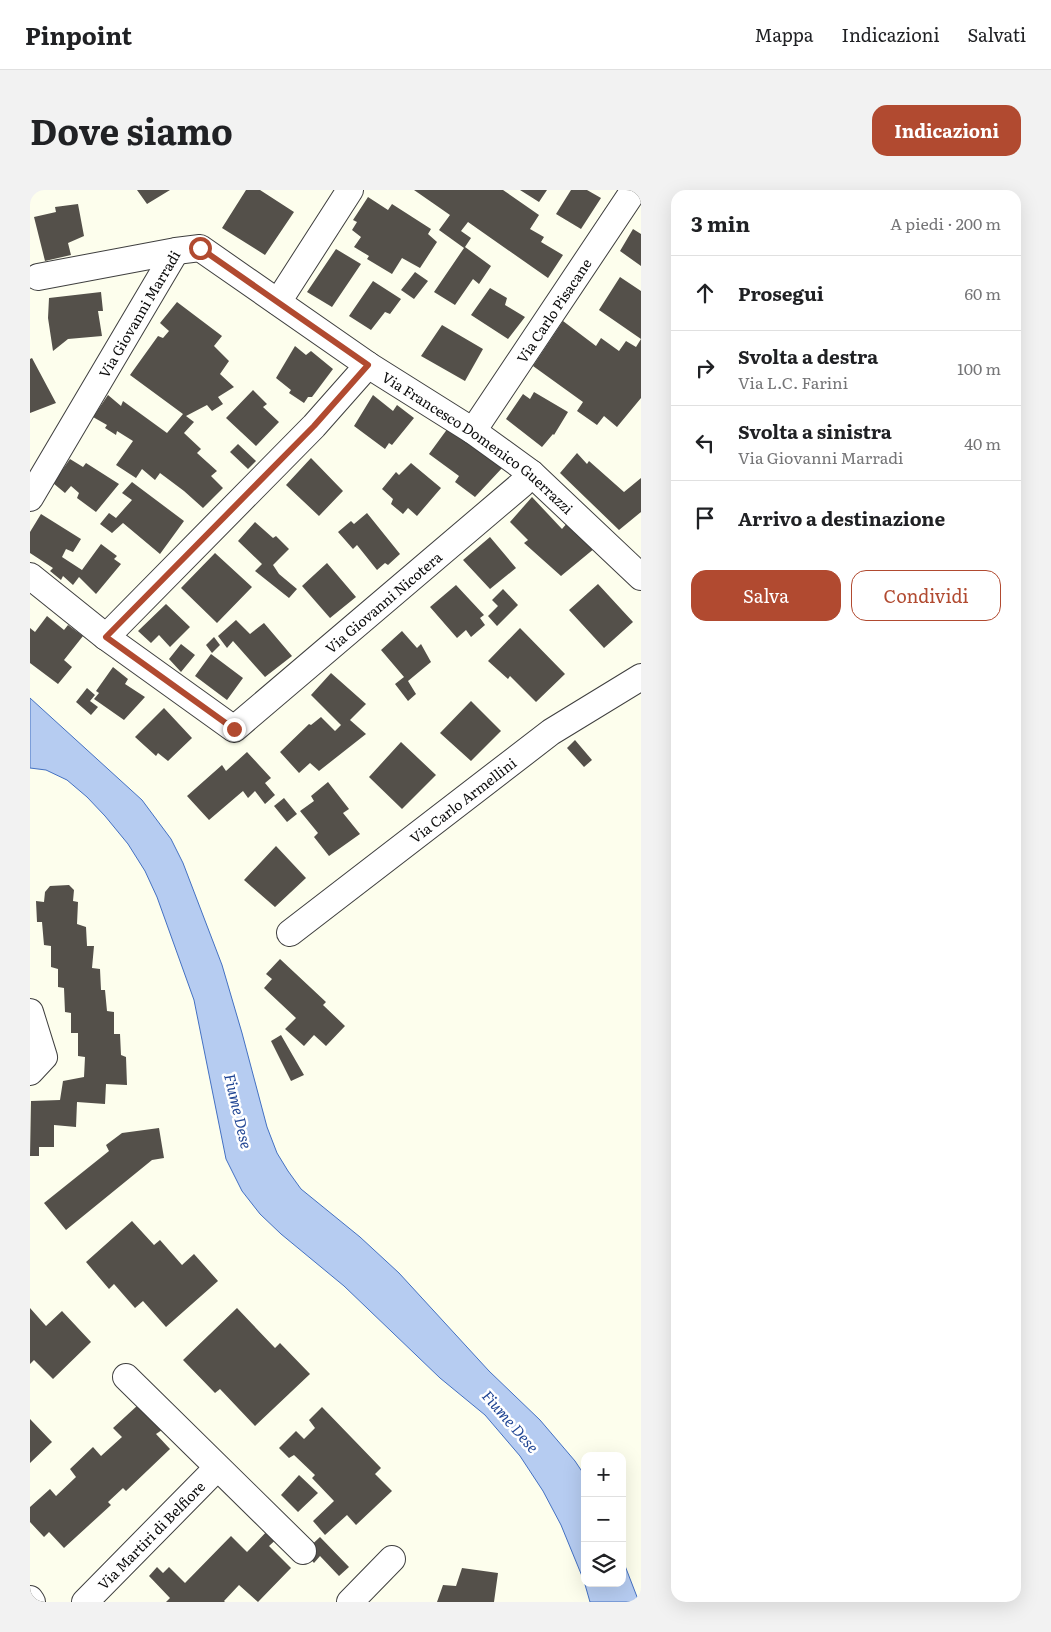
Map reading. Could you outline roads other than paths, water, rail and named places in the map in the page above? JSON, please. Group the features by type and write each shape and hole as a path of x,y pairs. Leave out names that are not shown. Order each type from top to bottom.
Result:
{"street":[{"path":"278,302 350,190"},
{"name":"Via Carlo Pisacane","path":"473,431 634,190"},
{"name":"Via Francesco Domenico Guerrazzi","path":"176,251 200,248 368,365 473,431 532,473 641,577"},
{"name":"Via Giovanni Marradi","path":"38,277 176,251"},
{"name":"Via Giovanni Marradi","path":"30,498 176,251"},
{"path":"30,576 106,637 314,426 368,365"},
{"name":"Via Giovanni Nicotera","path":"106,637 234,729 522,484 532,473"},
{"name":"Via Carlo Armellini","path":"290,933 552,732 641,677"},
{"path":"30,1012 44,1057 30,1072"},
{"path":"126,1377 303,1551"},
{"name":"Via Martiri di Belfiore","path":"85,1602 217,1468"},
{"path":"350,1602 392,1559"}],"water":[{"name":"Fiume Dese","path":"30,698 142,800 171,839 183,863 222,965 267,1127 277,1153 301,1189 360,1237 399,1273 489,1371 540,1420 575,1461 581,1470 581,1574 561,1525 543,1491 520,1456 485,1415 440,1378 344,1286 281,1234 260,1214 242,1191 226,1159 194,1000 157,897 145,871 128,844 87,797 67,780 46,770 30,768"},
{"path":"626,1568 639,1602 590,1602 586,1587 626,1587"}]}
